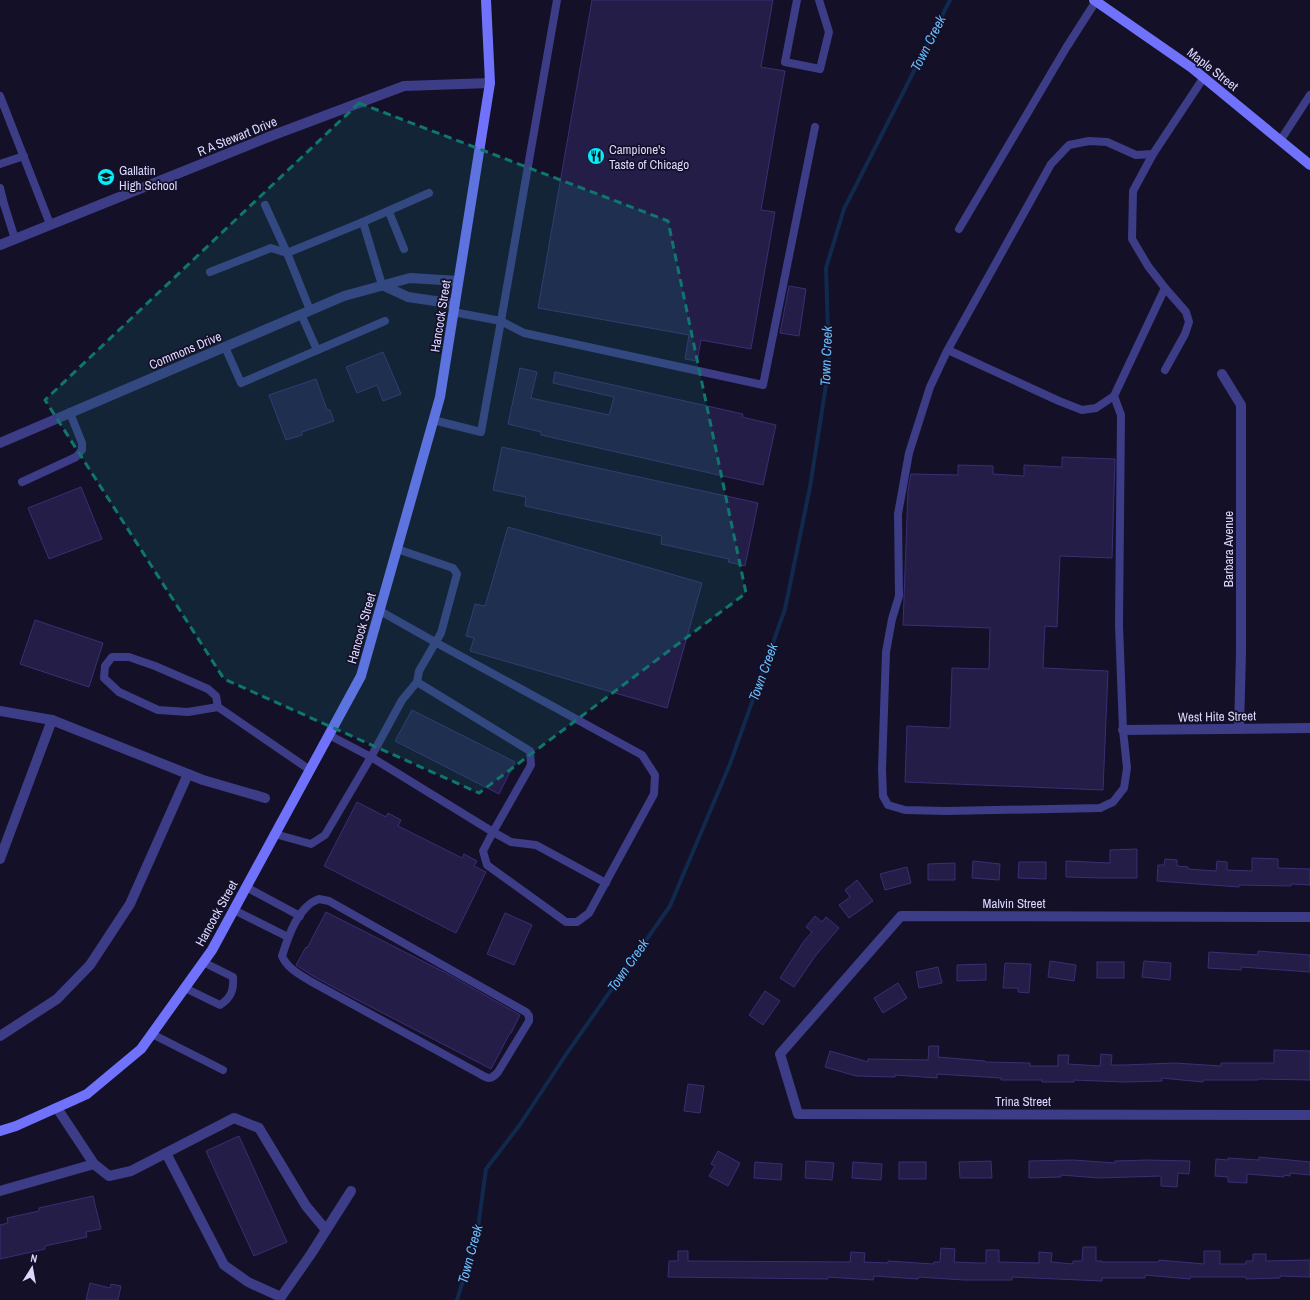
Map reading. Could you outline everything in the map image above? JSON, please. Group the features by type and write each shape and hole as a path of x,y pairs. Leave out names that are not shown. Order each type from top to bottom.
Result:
{"street":[{"name":"Hancock Street","path":"0,1131 16,1126 87,1094 141,1050 212,950 361,676 440,397 490,83 486,0"},
{"name":"Maple Street","path":"1095,1 1204,77 1310,165"},
{"name":"R A Stewart Drive","path":"0,245 271,136 404,86 490,83"},
{"name":"Commons Drive","path":"0,443 344,296 410,278 458,281"},
{"path":"382,285 408,297 454,308"},
{"name":"Barbara Avenue","path":"1222,374 1242,405 1241,653 1239,729"},
{"path":"0,711 52,720 203,780 233,790 265,798"},
{"path":"0,859 52,720"},
{"name":"West Hite Street","path":"1124,730 1310,728"},
{"path":"0,1036 57,999 90,965 130,904 188,774"},
{"name":"Malvin Street","path":"780,1054 901,916 1310,917"},
{"name":"Trina Street","path":"780,1054 798,1114 1310,1115"},
{"path":"57,1108 94,1164 109,1176 131,1171 234,1118 259,1128 306,1206 326,1230"},
{"path":"166,1153 224,1265 248,1282 283,1299 351,1191"},
{"path":"0,1192 94,1164"}],"lane":[{"path":"433,420 481,432 557,0"},
{"path":"797,0 785,62 820,69 829,32 819,0"},
{"path":"959,229 1095,1"},
{"path":"1165,370 1189,322 1186,312 1148,266 1132,239 1133,191 1153,154 1204,77"},
{"path":"1280,141 1310,95"},
{"path":"0,96 50,224"},
{"path":"454,308 501,321 524,333 763,385 815,127"},
{"path":"1114,396 1120,415 1119,625 1127,768 1124,788 1113,802 1100,808 946,811 905,810 888,805 883,796 883,738 886,652 892,619 899,596 898,514 909,453 930,388 948,350 1051,164 1069,145 1089,141 1107,142 1136,155 1153,154"},
{"path":"0,164 24,156"},
{"path":"0,188 15,239"},
{"path":"210,272 271,248 287,253 389,212 430,193"},
{"path":"265,205 287,253 318,350"},
{"path":"389,212 404,249"},
{"path":"363,222 382,285"},
{"path":"948,350 1059,401 1082,410 1096,408 1114,396 1165,288"},
{"path":"225,347 241,383 385,321"},
{"path":"22,482 76,457 82,450 82,443 70,414"},
{"path":"275,834 311,844 325,835 371,757 402,700 417,682 419,671 441,633 457,574 453,568 397,549"},
{"path":"380,611 642,755 655,775 654,794 590,913 577,922 566,922 487,865 484,851 493,832 531,765 530,751 417,682"},
{"path":"218,706 188,712 158,710 119,692 104,678 105,666 112,657 129,657 155,666 208,689 216,696 218,706 310,770"},
{"path":"329,735 371,757 511,842 536,845 606,883"},
{"path":"246,887 300,916"},
{"path":"319,899 329,901 520,1008 529,1016 529,1021 498,1072 494,1076 486,1078 310,981 290,968 284,962 282,956 288,937 300,916 306,906 312,901 319,899"},
{"path":"234,910 288,937"},
{"path":"185,988 220,1005 228,1000 234,985 233,977 203,962"},
{"path":"152,1034 223,1070"}],"highlighted area":[{"path":"359,103 668,221 746,593 479,793 224,679 45,400"}],"building":[{"path":"592,0 773,0 761,67 785,71 761,210 775,212 751,349 701,340 697,361 685,359 689,335 538,308"},
{"path":"789,286 806,289 799,336 780,333"},
{"path":"383,352 401,394 383,401 377,385 357,393 346,367"},
{"path":"520,368 537,372 531,398 609,415 614,397 553,383 555,372 743,414 742,417 776,425 763,485 541,435 541,432 508,424"},
{"path":"316,379 327,410 330,410 334,421 302,432 302,435 286,440 269,395"},
{"path":"502,447 758,503 745,566 728,562 729,559 661,544 662,536 525,506 526,497 493,490"},
{"path":"1062,457 1115,459 1112,558 1060,556 1057,627 1045,626 1043,668 1108,671 1103,790 905,782 907,726 950,728 952,668 989,669 990,628 903,625 908,490 911,474 958,475 958,465 993,466 993,474 1024,476 1024,465 1062,467"},
{"path":"81,487 102,539 49,559 28,508"},
{"path":"508,527 702,583 667,708 470,651 474,638 466,636 475,604 485,606"},
{"path":"35,620 103,643 89,687 20,664"},
{"path":"412,710 515,762 499,794 395,741"},
{"path":"357,802 386,817 388,813 401,820 398,826 462,858 464,854 477,861 474,866 486,872 456,933 324,866"},
{"path":"1137,849 1137,878 1066,877 1066,861 1110,863 1110,850"},
{"path":"1252,858 1278,859 1278,868 1310,869 1310,885 1239,885 1239,887 1157,881 1158,865 1164,865 1165,859 1177,860 1177,866 1188,867 1188,869 1216,871 1217,861 1227,862 1227,870 1252,871"},
{"path":"973,861 1000,864 999,880 972,878"},
{"path":"1019,862 1046,862 1046,879 1018,878"},
{"path":"955,863 955,880 928,880 928,864"},
{"path":"907,867 911,883 885,890 880,874"},
{"path":"857,880 873,901 849,918 839,905 850,897 845,890"},
{"path":"326,912 446,973 520,1015 491,1069 346,994 296,965"},
{"path":"505,913 532,925 514,965 487,954"},
{"path":"815,916 822,922 826,917 839,928 816,955 794,987 780,978 804,941 812,932 806,927"},
{"path":"1258,951 1310,955 1310,972 1241,967 1241,970 1208,968 1209,952 1258,955"},
{"path":"1050,961 1076,965 1074,981 1048,977"},
{"path":"1144,961 1171,963 1170,980 1142,977"},
{"path":"1097,962 1124,962 1124,978 1097,978"},
{"path":"1005,963 1031,964 1029,993 1018,992 1018,988 1003,988"},
{"path":"986,964 986,980 957,981 957,965"},
{"path":"938,967 942,983 919,988 916,972"},
{"path":"898,983 907,998 883,1013 874,998"},
{"path":"765,991 780,1001 763,1025 749,1015"},
{"path":"929,1046 939,1046 938,1057 985,1062 1030,1063 1030,1066 1058,1066 1058,1055 1069,1055 1068,1064 1100,1066 1101,1054 1112,1055 1111,1065 1175,1063 1221,1066 1221,1063 1274,1063 1274,1050 1310,1051 1310,1080 1203,1080 1203,1082 1161,1078 1162,1081 1124,1082 1074,1080 1074,1082 1042,1082 1042,1080 1001,1080 1001,1078 937,1074 937,1078 895,1075 895,1077 856,1076 825,1067 830,1051 868,1062 868,1059 928,1060"},
{"path":"688,1084 704,1086 700,1113 684,1111"},
{"path":"239,1136 287,1242 254,1256 206,1151"},
{"path":"718,1151 740,1163 728,1186 709,1176 715,1166 711,1164"},
{"path":"1259,1157 1310,1162 1310,1175 1290,1173 1290,1176 1284,1175 1284,1177 1247,1174 1247,1183 1228,1182 1228,1177 1215,1176 1216,1159 1228,1160 1228,1158 1259,1160"},
{"path":"1073,1160 1115,1163 1115,1161 1147,1160 1190,1161 1189,1174 1178,1173 1177,1187 1161,1186 1161,1176 1099,1178 1061,1175 1061,1177 1029,1178 1029,1161"},
{"path":"806,1161 834,1163 832,1180 805,1178"},
{"path":"991,1161 992,1178 960,1178 959,1162"},
{"path":"755,1162 782,1164 781,1180 754,1178"},
{"path":"853,1162 882,1164 881,1180 852,1178"},
{"path":"899,1162 926,1162 926,1179 899,1179"},
{"path":"93,1196 101,1229 86,1232 87,1237 45,1246 45,1249 0,1259 0,1225 8,1223 7,1218 39,1211 39,1208"},
{"path":"1083,1247 1096,1247 1096,1261 1102,1262 1159,1262 1159,1260 1204,1264 1204,1251 1220,1251 1220,1264 1246,1264 1246,1261 1253,1261 1253,1254 1266,1254 1266,1261 1310,1260 1310,1277 1280,1276 1280,1278 1246,1279 1246,1277 1190,1277 1190,1279 1145,1275 1145,1278 1102,1278 1102,1281 1012,1277 1012,1280 964,1280 874,1276 873,1280 828,1277 828,1279 668,1277 669,1261 678,1261 678,1251 688,1251 688,1261 850,1262 851,1252 865,1253 864,1262 888,1263 888,1261 933,1264 934,1262 940,1262 941,1248 955,1249 954,1262 986,1263 986,1250 999,1250 999,1262 1039,1263 1039,1252 1052,1253 1051,1262 1073,1264 1073,1261 1082,1261"},
{"path":"90,1283 110,1288 111,1284 121,1286 118,1300 86,1300"}],"waterway":[{"name":"Town Creek","path":"457,1300 477,1235 486,1169 519,1126 567,1053 670,906 730,764 785,609 810,487 829,366 826,268 844,209 950,0"}],"place":[{"name":"Campione's Taste of Chicago","path":"596,156"},
{"name":"Gallatin High School","path":"106,177"}]}
